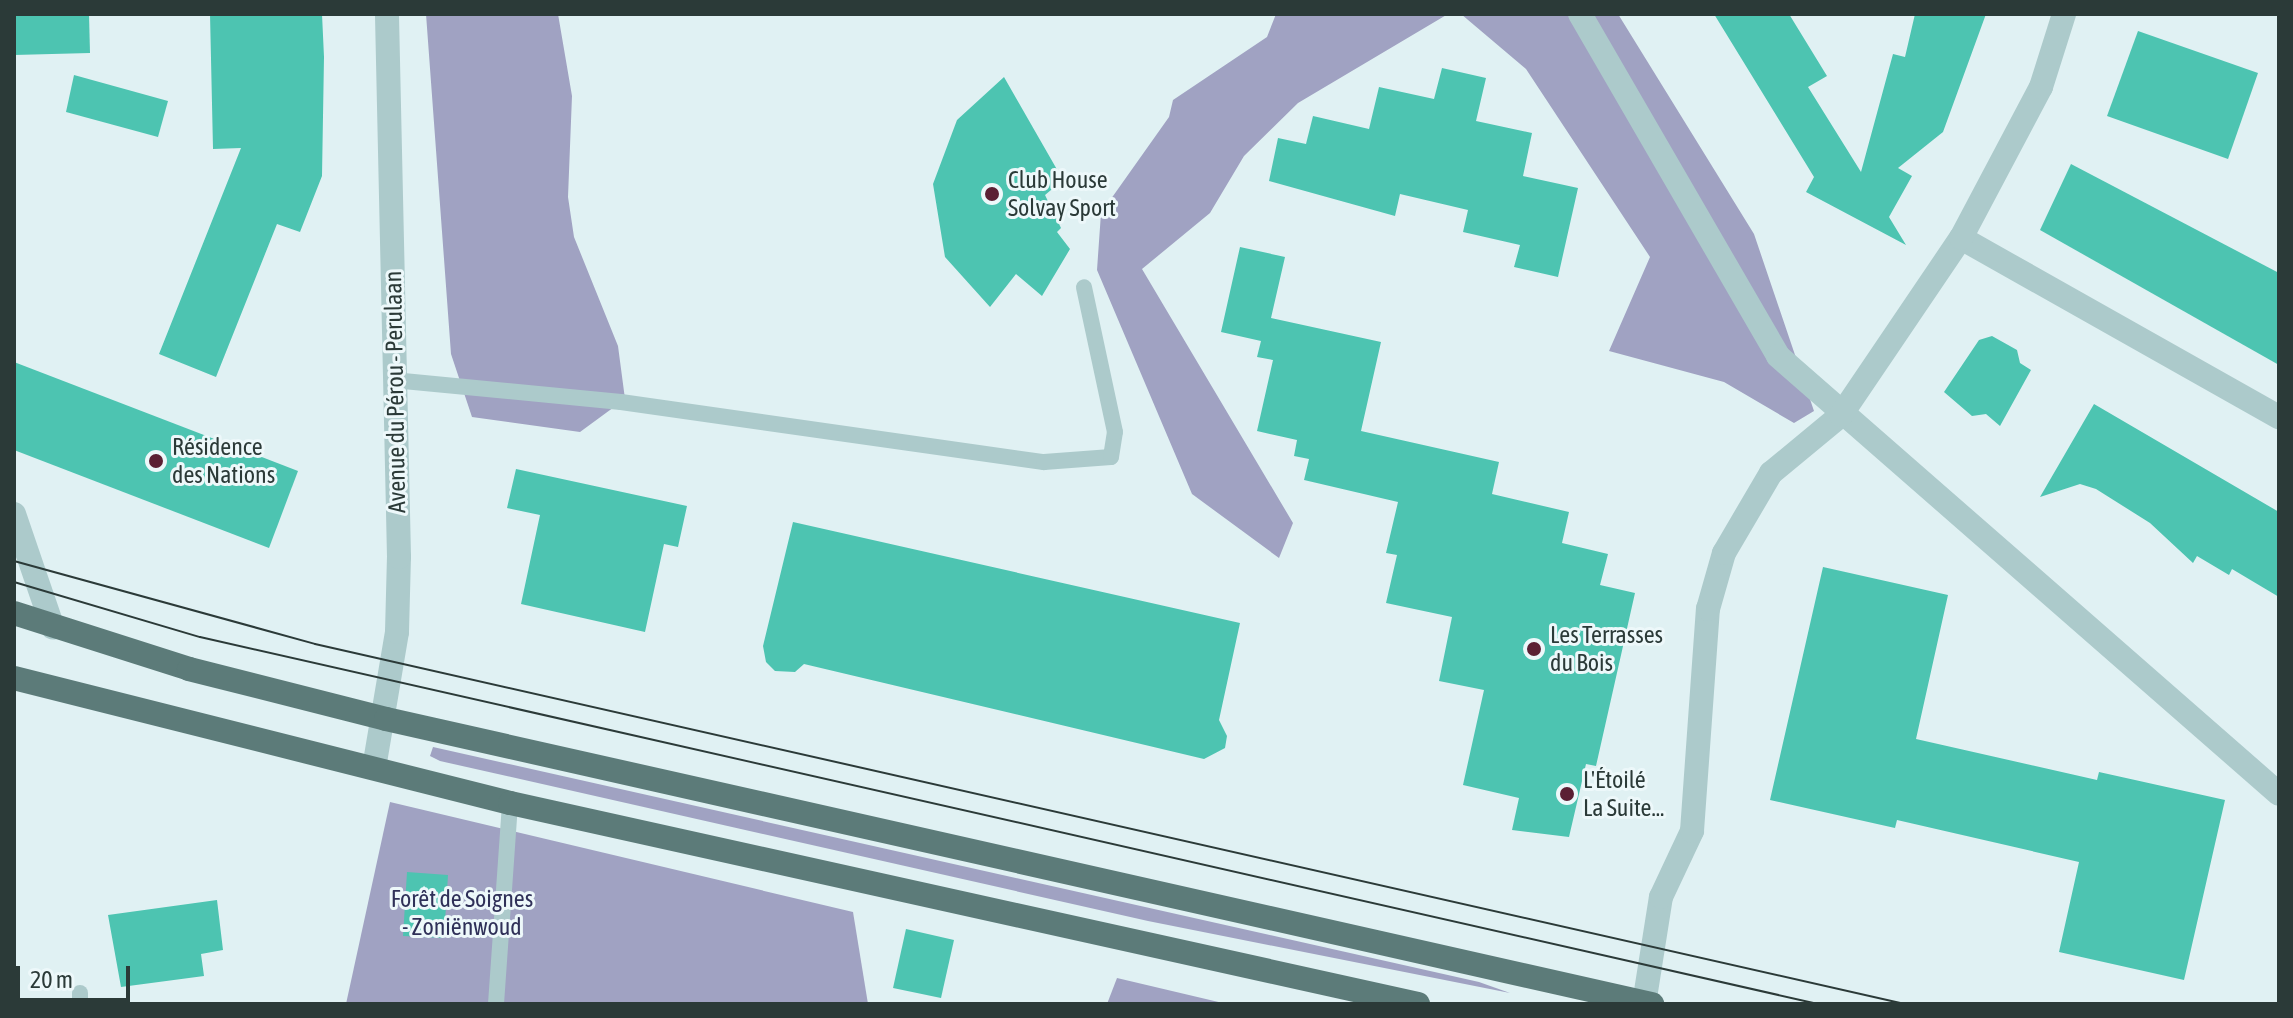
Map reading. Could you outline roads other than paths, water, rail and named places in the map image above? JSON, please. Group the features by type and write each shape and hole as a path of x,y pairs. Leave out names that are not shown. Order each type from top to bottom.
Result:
{"main road":[{"path":"14,613 53,628 386,719 1647,1003"},
{"path":"14,678 510,803 1418,1004"}],"street":[{"name":"Avenue du Pérou - Perulaan","path":"374,768 386,719 399,557 387,14"},
{"path":"1580,14 1778,356 1841,415 2279,794"},
{"path":"1647,1003 1661,897 1692,831 1708,609 1724,553 1771,473 1841,415 1961,238 2041,87 2064,14"},
{"path":"1961,238 2279,417"},
{"path":"14,514 53,628"}],"lane":[{"path":"393,380 621,402 1044,462 1111,457 1115,432 1084,287"},
{"path":"496,1004 510,803"}],"tram line":[{"path":"14,561 315,644 1905,1004"},
{"path":"14,582 200,637 1818,1004"}],"place":[{"name":"Club House Solvay Sport","path":"992,194"},
{"name":"Résidence des Nations","path":"156,461"},
{"name":"Les Terrasses du Bois","path":"1534,649"},
{"name":"L'Étoilé La Suite...","path":"1567,794"}],"park label":[{"name":"Forêt de Soignes - Zoniënwoud","path":"462,913"}]}
